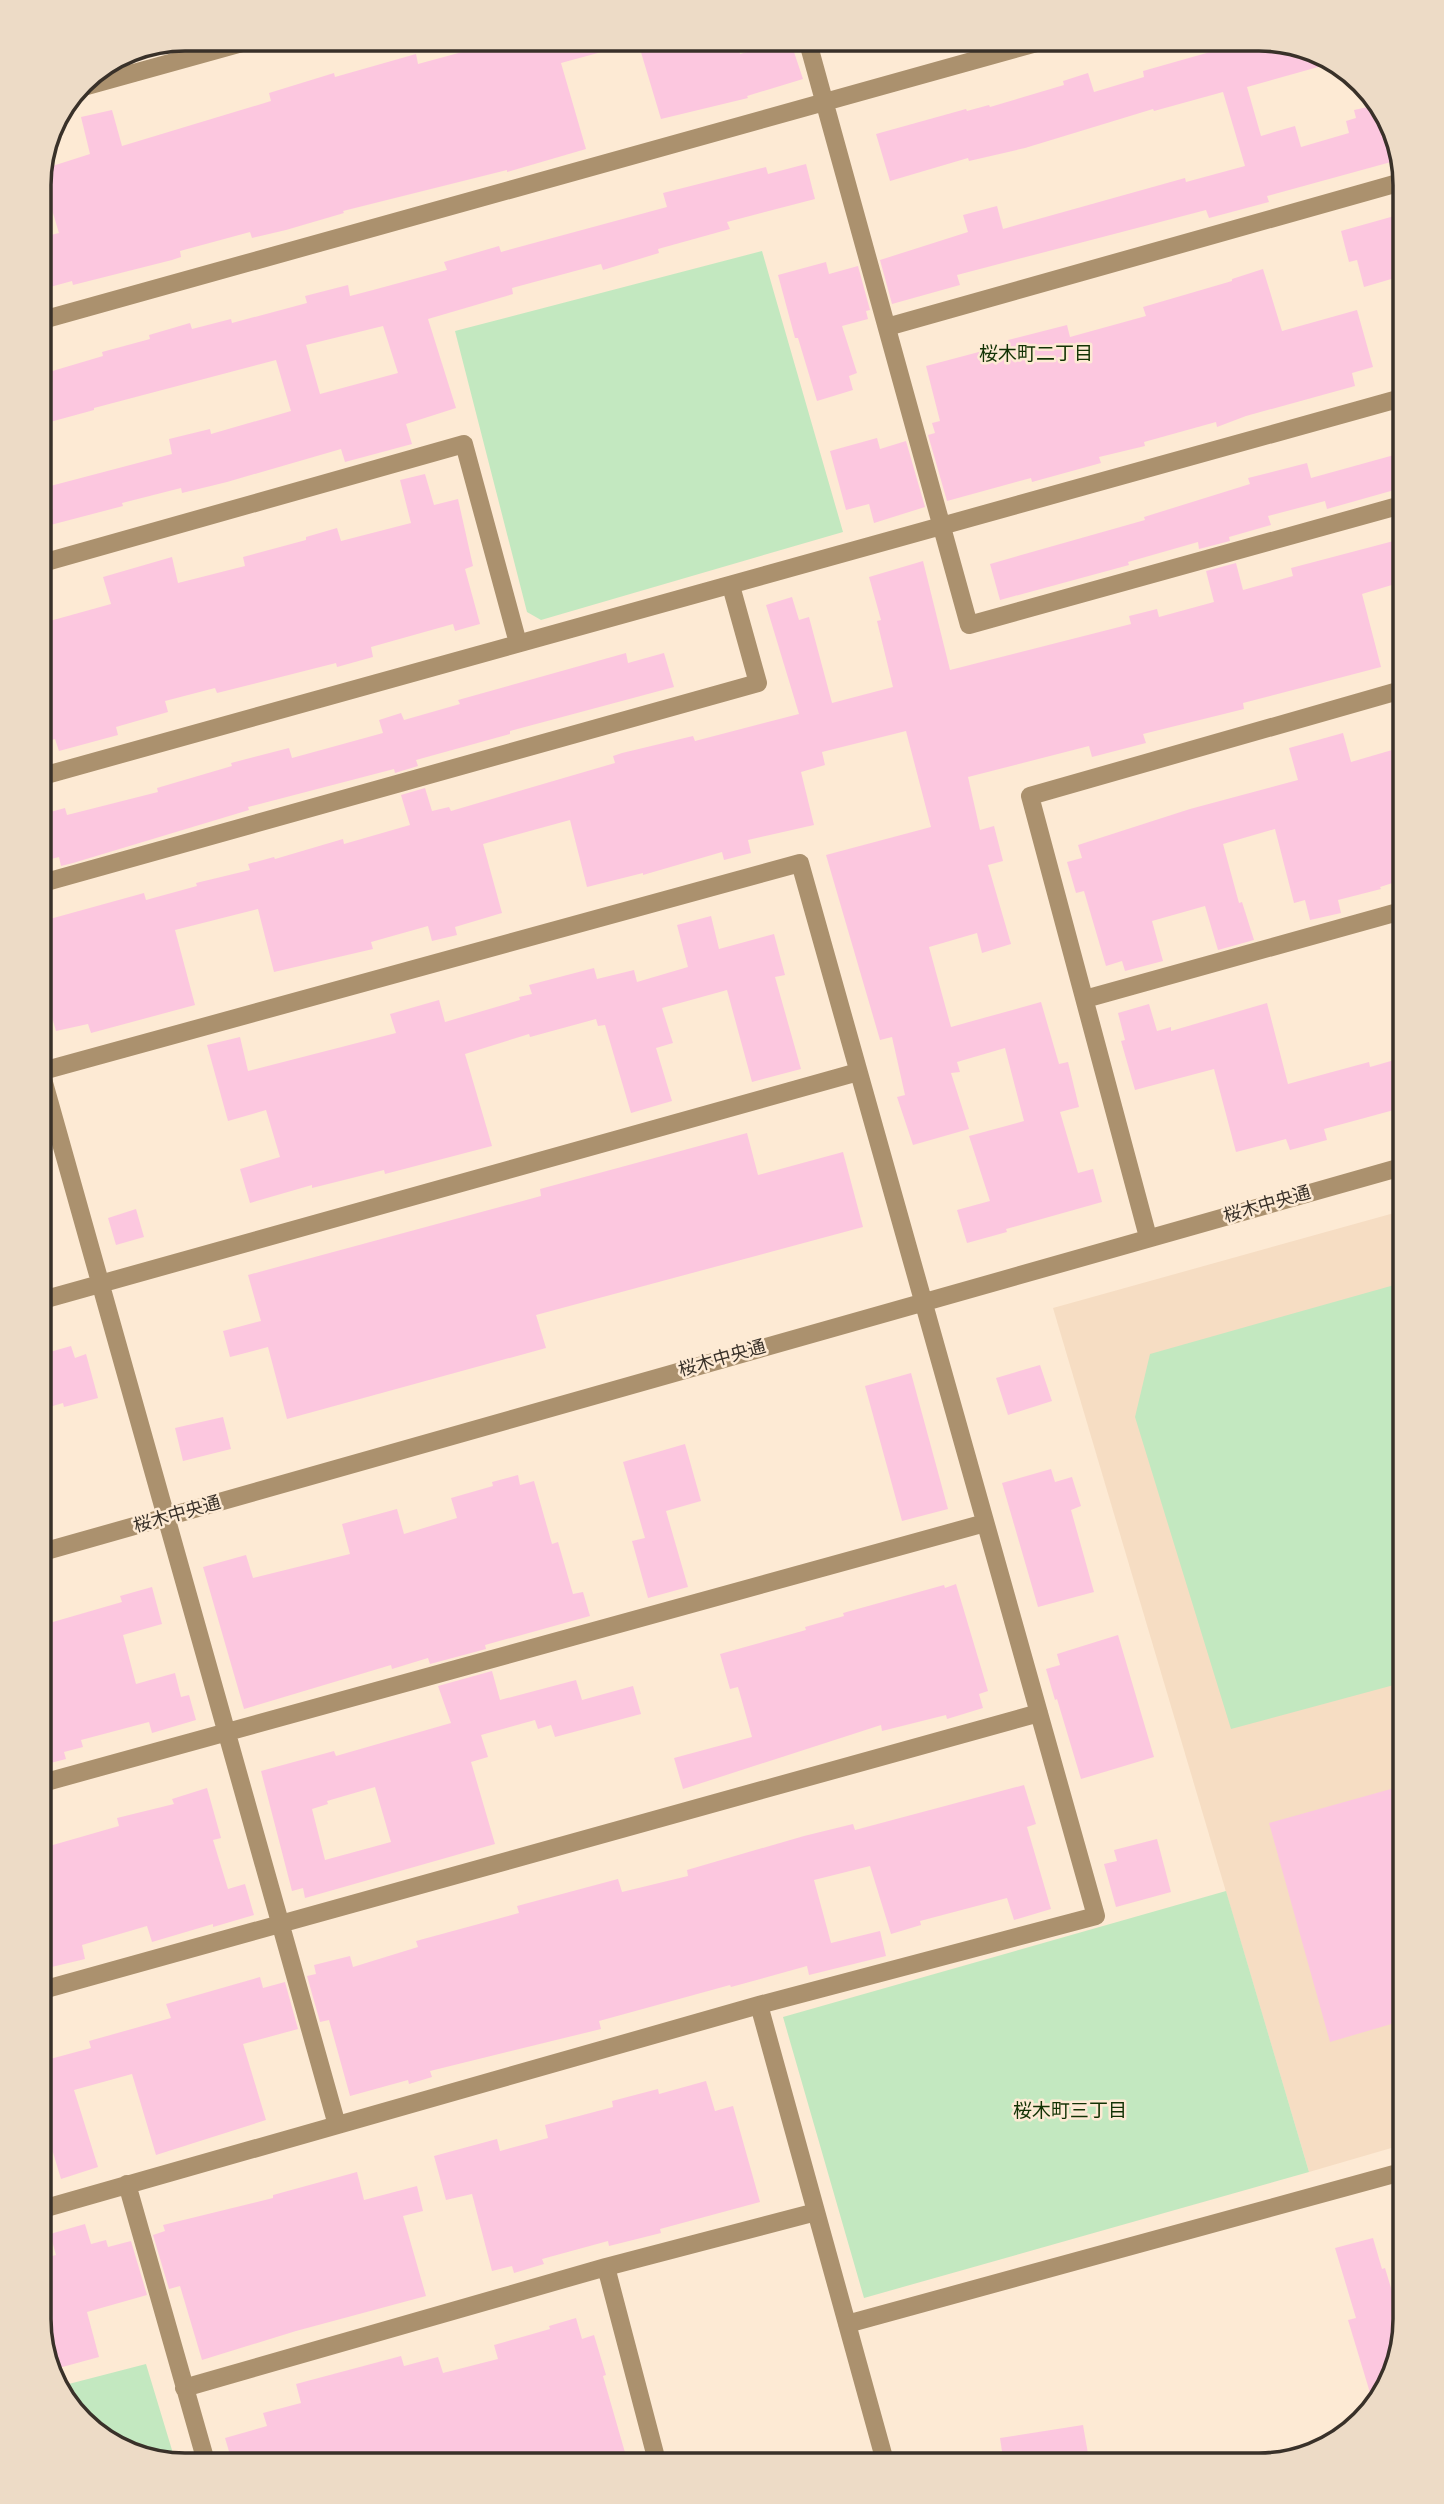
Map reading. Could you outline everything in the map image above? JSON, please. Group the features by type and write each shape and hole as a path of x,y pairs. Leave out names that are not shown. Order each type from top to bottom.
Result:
{"street":[{"path":"97,83 211,51"},
{"path":"810,51 969,625 1393,507"},
{"path":"51,318 1008,51"},
{"path":"887,327 1393,184"},
{"path":"51,774 1393,400"},
{"path":"51,561 464,444 518,643"},
{"path":"51,881 758,683 731,586"},
{"path":"1148,1237 1030,796 1393,692"},
{"path":"51,1066 800,863 1096,1916 759,2005 51,2206"},
{"path":"1085,999 1393,913"},
{"path":"51,1298 858,1072"},
{"path":"51,1111 337,2126"},
{"name":"桜木中央通","path":"51,1550 1393,1169"},
{"path":"51,1780 985,1523"},
{"path":"51,1987 1039,1713"},
{"path":"759,2005 883,2453"},
{"path":"847,2324 1393,2174"},
{"path":"127,2184 204,2453"},
{"path":"184,2388 606,2267 816,2212"},
{"path":"606,2267 655,2453"}],"shaded area":[{"path":"1393,1213 1393,2148 1309,2172 1053,1308"}],"green space":[{"path":"762,251 843,532 541,620 527,612 455,331"},
{"path":"1393,1285 1393,1685 1231,1729 1135,1417 1150,1354"},
{"path":"1226,1891 1309,2172 864,2298 783,2017"},
{"path":"146,2364 173,2453 142,2446 110,2431 84,2408 68,2384"}],"building":[{"path":"466,51 605,51 561,63 586,149 507,172 343,211 344,213 286,230 252,238 250,232 180,251 181,257 172,260 73,285 72,281 51,287 51,235 59,233 51,206 52,166 90,154 81,117 112,110 122,146 271,101 269,93 334,73 335,77 416,54 418,64"},
{"path":"641,51 740,51 740,54 751,51 794,51 803,79 747,96 748,98 661,119"},
{"path":"1214,51 1268,51 1302,58 1321,66 1247,87 1261,136 1295,126 1301,147 1349,133 1346,121 1356,118 1354,110 1369,107 1386,142 1391,162 1267,196 1269,202 1209,218 1206,210 957,275 960,285 892,304 880,260 968,232 963,215 997,206 1003,229 1185,178 1186,182 1245,166 1223,92 1154,111 1153,109 1025,148 969,161 968,158 890,181 876,134 966,109 990,107 1064,85 1063,81 1088,73 1094,92 1144,77 1143,71"},
{"path":"806,164 815,199 727,222 730,229 658,249 659,253 603,270 601,264 512,288 513,294 428,319 456,408 406,424 412,444 345,462 341,449 227,482 182,493 181,488 122,503 123,506 51,525 51,486 172,454 169,439 210,429 211,434 291,411 276,360 51,422 51,371 103,356 102,352 150,339 149,335 190,323 192,329 231,319 232,323 307,303 305,296 348,285 350,296 447,270 444,262 499,246 501,252 667,207 663,193 766,167 768,174","holes":["383,326 398,373 320,394 306,345"]},
{"path":"1393,216 1393,279 1364,287 1357,260 1349,262 1341,231"},
{"path":"826,262 829,274 858,266 870,310 866,311 868,319 842,326 857,373 849,376 853,390 817,401 798,338 795,338 778,275"},
{"path":"1263,269 1282,331 1357,310 1373,367 1352,373 1355,386 1246,416 1217,427 1216,422 1144,442 1145,446 1099,457 1101,463 1032,482 1031,478 947,501 928,435 935,433 932,423 940,421 926,366 1067,325 1070,337 1146,316 1143,307"},
{"path":"877,438 880,449 906,441 925,507 874,523 869,504 846,510 830,451"},
{"path":"1393,455 1393,490 1327,509 1325,501 1268,516 1271,525 1229,537 1230,541 1199,549 1198,542 1128,562 1129,565 1000,600 990,564 1145,520 1144,517 1250,484 1248,478 1307,463 1311,478"},
{"path":"425,474 434,505 458,499 473,566 465,569 480,624 455,631 453,624 371,647 373,657 337,667 336,663 217,693 215,688 165,701 168,712 116,727 118,735 59,751 55,739 51,740 51,621 111,604 103,577 172,557 178,583 245,566 243,557 306,540 306,537 337,528 341,541 411,523 400,480"},
{"path":"1393,541 1393,585 1362,594 1381,667 1243,703 1244,709 1143,734 1146,743 1092,757 1089,746 968,777 980,830 994,826 1003,861 988,865 1011,944 982,953 977,933 929,947 951,1027 1041,1002 1059,1064 1068,1062 1079,1107 1060,1112 1078,1173 1093,1169 1102,1202 967,1243 957,1210 990,1201 969,1136 1024,1121 1005,1048 957,1062 960,1072 951,1073 969,1129 913,1145 897,1097 905,1095 892,1037 880,1040 826,855 931,827 906,731 822,752 825,765 801,772 814,825 748,840 751,853 724,860 722,852 643,875 587,887 570,820 483,844 502,913 455,927 457,935 432,941 428,926 371,942 373,949 274,972 258,909 175,930 195,1005 91,1033 88,1024 56,1031 51,1014 51,919 144,893 146,900 197,886 196,883 250,870 248,864 343,839 344,844 410,825 401,795 425,788 432,811 449,807 451,811 615,763 613,756 622,753 693,736 695,741 799,714 766,605 792,597 799,620 809,617 832,703 893,687 877,621 881,620 869,577 923,561 950,670 1131,624 1129,616 1157,609 1159,617 1214,602 1206,571 1236,563 1243,590 1293,576 1291,568"},
{"path":"626,653 628,663 664,653 674,687 510,731 510,734 416,760 418,766 395,773 394,769 248,807 249,810 73,863 61,866 59,857 51,859 51,812 65,808 67,815 158,792 157,788 232,766 231,763 289,748 292,758 383,733 379,720 401,713 404,720 460,704 458,700"},
{"path":"1343,733 1351,762 1393,750 1393,883 1380,887 1381,889 1338,900 1341,913 1310,920 1305,900 1294,903 1275,829 1223,844 1239,903 1242,902 1254,940 1218,950 1205,906 1152,921 1163,961 1125,971 1122,961 1106,966 1084,891 1076,893 1067,862 1082,858 1078,845 1190,809 1298,780 1289,748"},
{"path":"711,916 719,949 774,934 785,975 775,977 801,1069 752,1082 727,990 662,1008 673,1043 656,1048 672,1101 631,1113 605,1025 598,1026 596,1019 530,1037 529,1034 465,1054 492,1146 385,1174 384,1170 312,1188 312,1185 250,1203 240,1169 280,1157 266,1110 228,1121 207,1045 240,1037 248,1071 396,1033 390,1014 439,1000 445,1022 520,1000 519,997 532,994 529,985 594,968 597,979 634,970 637,982 688,967 677,925"},
{"path":"1267,1003 1288,1084 1369,1062 1370,1067 1393,1060 1393,1110 1324,1129 1327,1140 1290,1150 1286,1139 1236,1152 1214,1069 1135,1090 1121,1041 1125,1040 1118,1013 1149,1004 1157,1031 1171,1027 1171,1031"},
{"path":"747,1133 758,1175 843,1152 863,1227 536,1315 546,1348 287,1419 268,1347 230,1357 223,1331 261,1321 248,1275 541,1196 540,1189"},
{"path":"136,1209 144,1237 116,1245 108,1218"},
{"path":"71,1346 75,1358 86,1354 98,1398 64,1407 63,1403 51,1406 51,1352"},
{"path":"1040,1365 1052,1401 1008,1415 996,1378"},
{"path":"911,1373 948,1509 902,1521 865,1386"},
{"path":"223,1417 231,1449 183,1461 175,1428"},
{"path":"685,1444 701,1501 666,1511 688,1587 648,1598 632,1541 645,1538 623,1462"},
{"path":"1051,1469 1055,1482 1072,1477 1081,1506 1071,1510 1094,1592 1038,1607 1002,1483"},
{"path":"518,1475 520,1485 534,1481 552,1544 558,1542 573,1594 583,1592 590,1616 485,1645 486,1649 430,1664 428,1658 392,1669 391,1665 244,1709 203,1567 246,1555 253,1578 350,1554 342,1524 397,1509 404,1534 457,1518 451,1498 493,1486 492,1482"},
{"path":"956,1584 988,1691 979,1694 983,1708 947,1719 946,1715 882,1731 881,1725 683,1789 674,1758 752,1737 738,1687 730,1689 720,1654 806,1630 805,1627 844,1616 843,1613"},
{"path":"152,1587 162,1624 123,1635 136,1684 175,1673 181,1697 189,1695 196,1720 152,1733 149,1722 81,1740 83,1747 64,1752 66,1759 51,1763 51,1623 122,1602 120,1596"},
{"path":"1118,1635 1154,1757 1081,1779 1046,1669 1060,1665 1057,1654"},
{"path":"492,1671 500,1700 576,1680 582,1700 633,1686 641,1714 555,1737 551,1725 538,1729 535,1720 481,1735 488,1757 471,1762 495,1844 305,1898 303,1888 292,1891 261,1771 334,1751 336,1756 451,1723 438,1686","holes":["375,1787 391,1842 325,1860 312,1809 328,1804 327,1801"]},
{"path":"1024,1785 1036,1824 1027,1827 1051,1909 1014,1920 1007,1898 920,1921 921,1925 891,1934 870,1866 814,1880 831,1943 880,1931 886,1956 809,1975 807,1966 731,1987 730,1985 599,2021 601,2029 430,2071 432,2077 409,2084 408,2080 350,2096 329,2020 320,2022 307,1976 316,1974 314,1965 350,1956 353,1967 418,1947 416,1941 519,1913 517,1906 618,1879 622,1892 688,1876 687,1870 804,1836 853,1824 855,1830"},
{"path":"207,1788 221,1838 213,1840 228,1889 245,1884 254,1915 152,1942 147,1926 82,1945 85,1959 51,1967 51,1846 119,1826 117,1818 174,1804 172,1799"},
{"path":"1393,1788 1393,2024 1330,2042 1269,1823"},
{"path":"1157,1839 1171,1892 1116,1907 1104,1864 1117,1861 1114,1850"},
{"path":"260,1977 263,1988 285,1982 298,2029 243,2044 266,2120 156,2155 132,2074 74,2090 98,2167 61,2179 51,2146 51,2059 91,2048 89,2041 171,2018 166,2004"},
{"path":"706,2081 715,2111 733,2106 760,2202 660,2229 661,2233 609,2246 608,2241 542,2259 544,2264 514,2273 512,2266 492,2271 472,2194 446,2200 434,2156 497,2139 500,2151 548,2138 545,2125 613,2107 612,2101 658,2089 659,2094"},
{"path":"357,2172 364,2200 417,2186 423,2211 403,2216 426,2296 202,2360 180,2286 169,2289 153,2235 165,2231 163,2225 273,2198 273,2195"},
{"path":"85,2224 91,2244 106,2240 108,2247 131,2241 147,2295 87,2312 99,2357 60,2368 52,2337 51,2256 56,2255 51,2234"},
{"path":"1373,2238 1393,2295 1389,2354 1371,2395 1348,2320 1356,2318 1335,2248"},
{"path":"576,2318 582,2339 594,2335 625,2453 229,2453 225,2438 267,2426 263,2413 301,2403 296,2384 401,2356 404,2366 438,2357 443,2373 498,2359 494,2345 550,2329 549,2326"},
{"path":"1083,2425 1088,2453 1002,2453 1000,2438"}],"district":[{"name":"桜木町二丁目","path":"1036,353"},
{"name":"桜木町三丁目","path":"1070,2110"}]}
